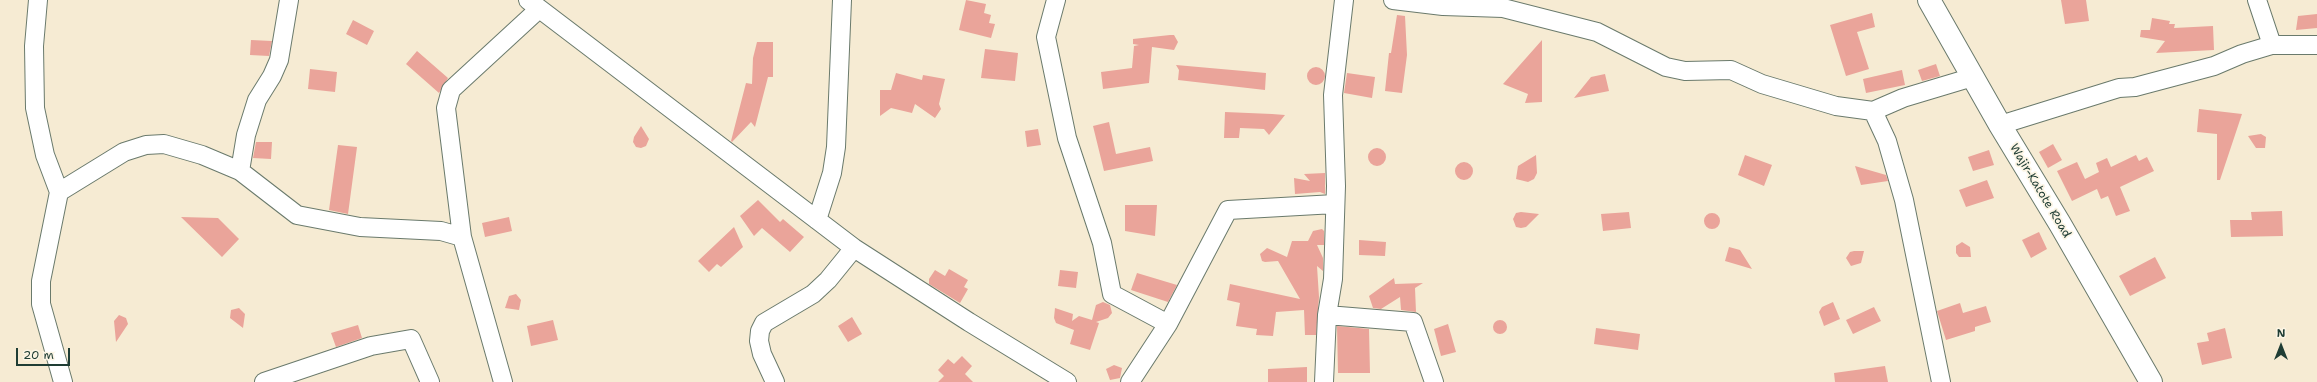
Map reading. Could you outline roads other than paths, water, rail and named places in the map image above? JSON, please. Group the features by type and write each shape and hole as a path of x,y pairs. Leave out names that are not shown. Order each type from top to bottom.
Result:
{"street":[{"path":"38,0 34,46 36,108 45,155 59,192 41,281 41,304 64,382"},
{"path":"240,171 246,136 257,100 272,76 279,60 290,0"},
{"path":"817,220 832,173 836,147 842,0"},
{"path":"1056,0 1046,37 1067,138 1102,243 1112,294 1168,324"},
{"path":"1324,382 1328,315 1333,280 1335,204 1333,95 1344,0"},
{"path":"1393,0 1443,6 1485,3 1580,26 1597,32 1666,67 1685,71 1732,70 1762,84 1828,104 1873,111 1903,98 1973,77"},
{"name":"Wajir-Katote Road","path":"1929,0 2000,125 2060,224 2151,382"},
{"path":"2257,0 2272,44"},
{"path":"503,382 462,237 454,167 446,118 446,108 451,90 534,5 854,248 1067,382"},
{"path":"2000,125 2119,88 2136,87 2214,66 2242,54 2272,44 2317,45"},
{"path":"1873,111 1887,141 1904,200 1941,382"},
{"path":"59,192 108,160 146,145 164,144 180,148 240,171 297,215 360,227 441,231 462,237"},
{"path":"1130,382 1168,324 1228,210 1335,204"},
{"path":"774,382 762,354 759,341 760,331 764,323 813,294 828,280 854,248"},
{"path":"1328,315 1413,322 1434,382"},
{"path":"264,382 371,346 411,340 430,382"}]}
